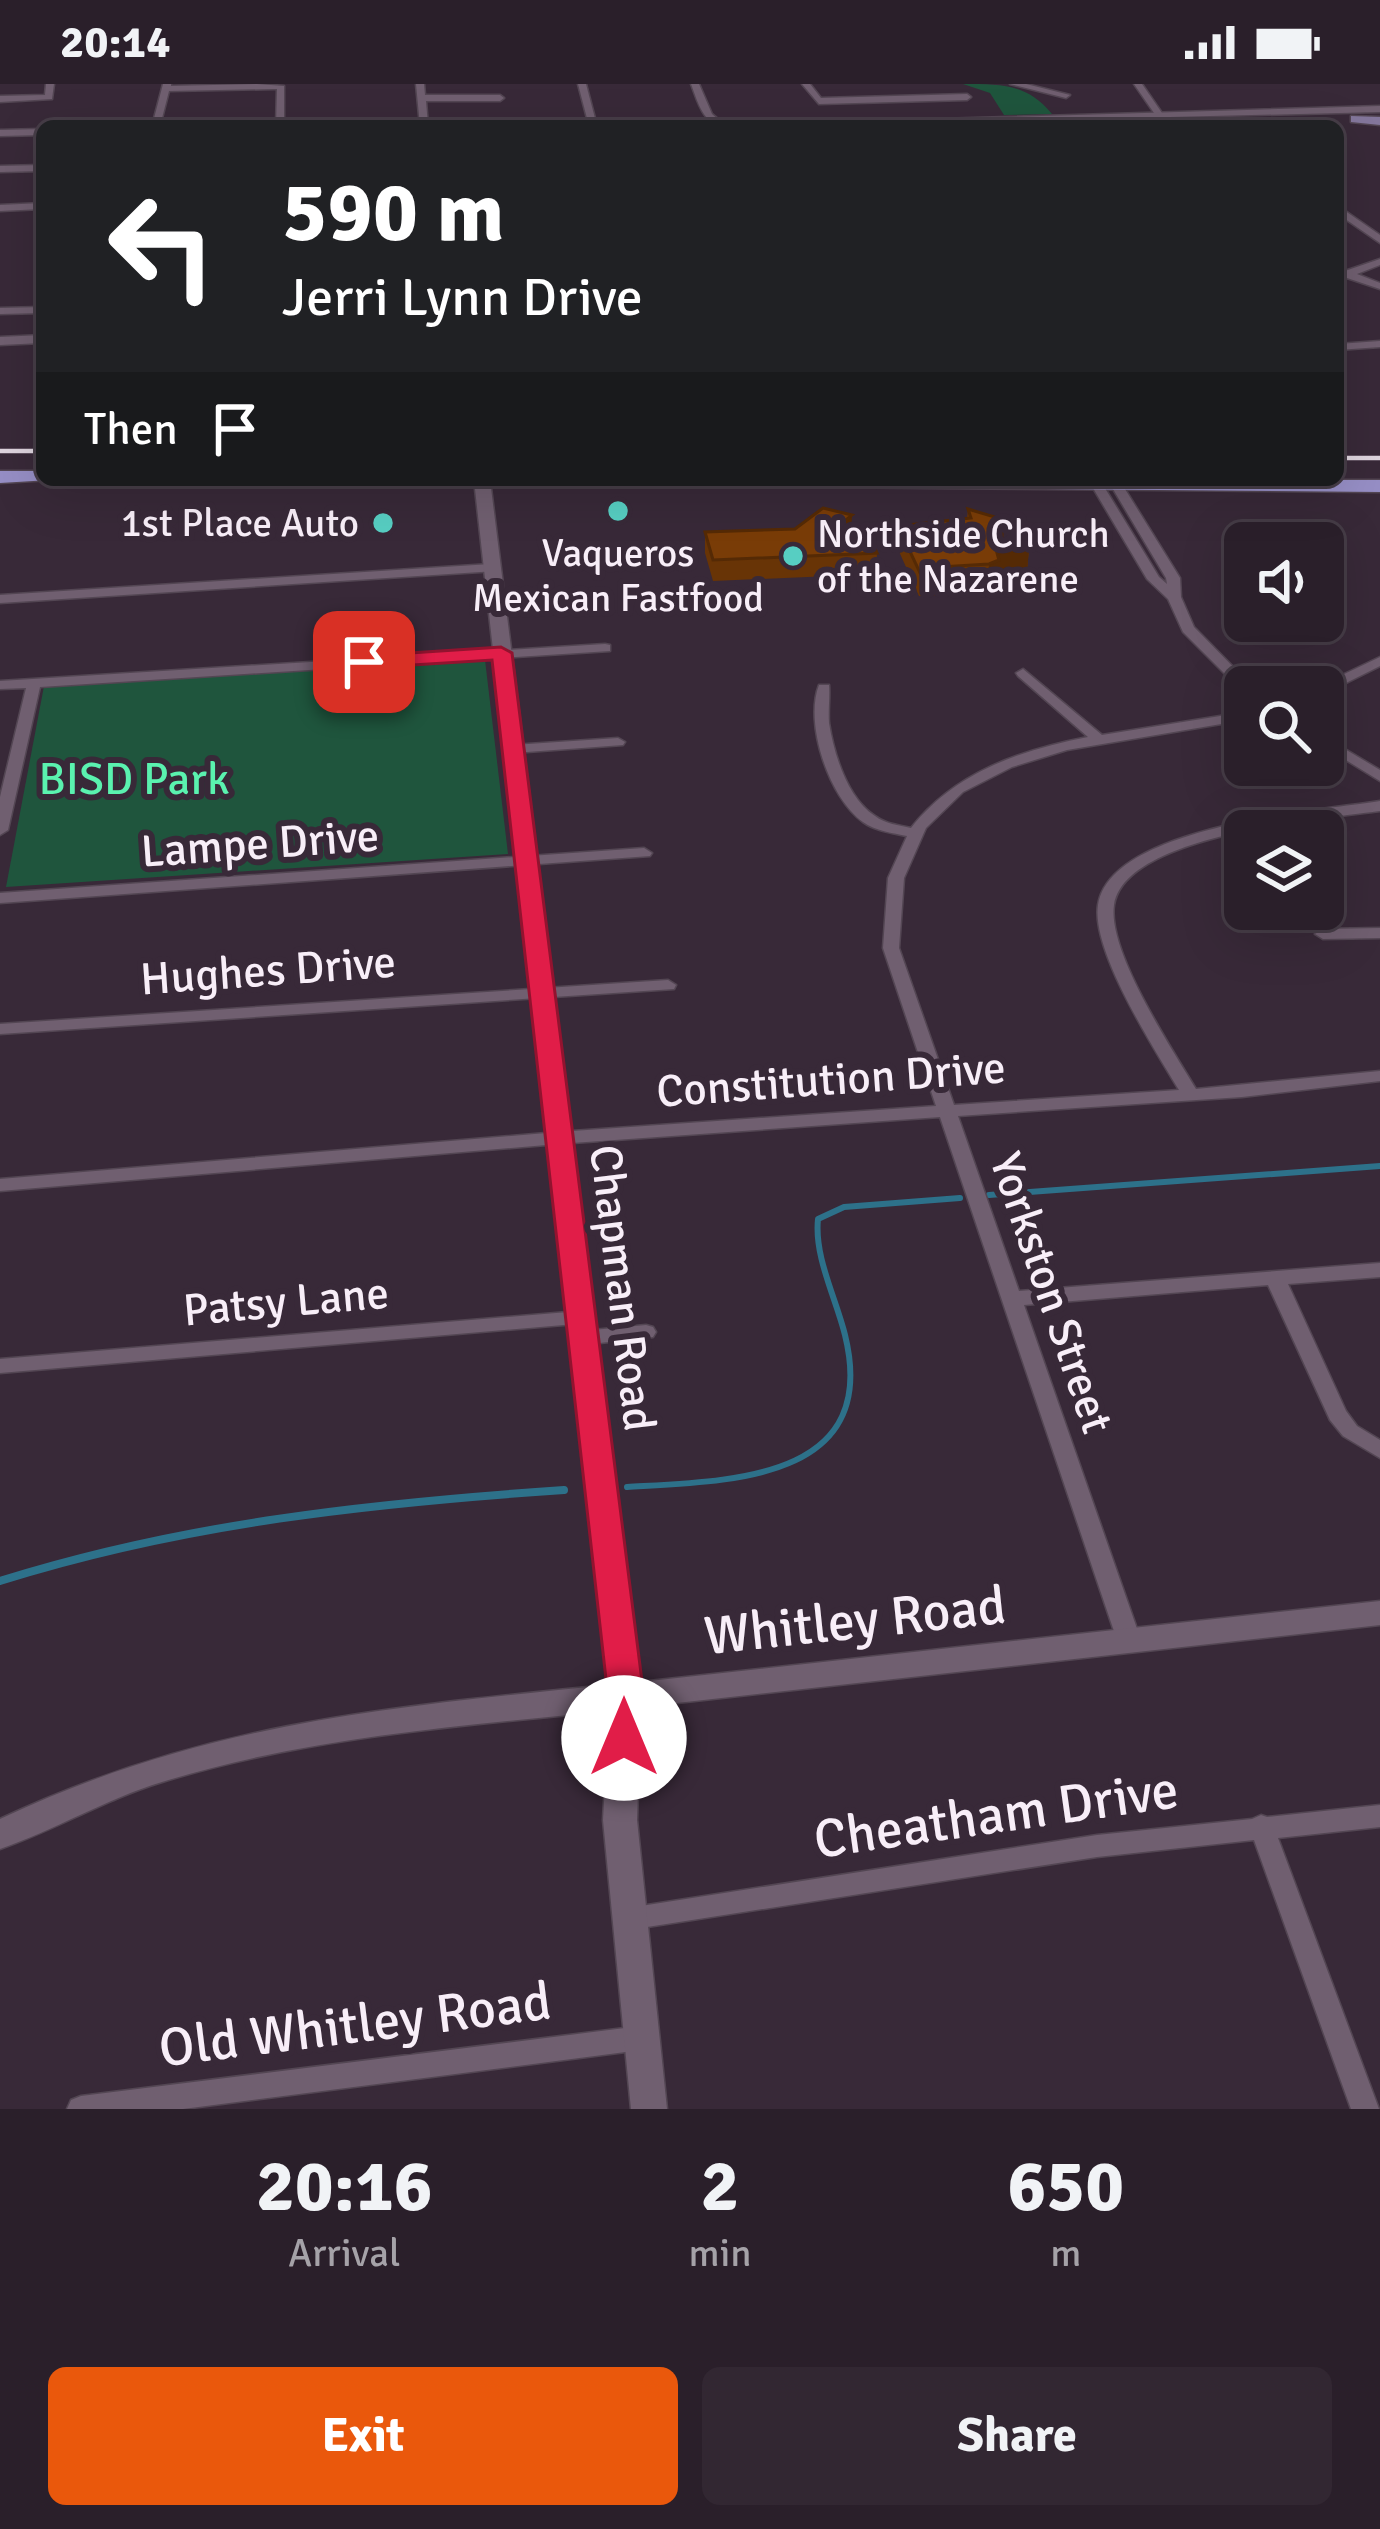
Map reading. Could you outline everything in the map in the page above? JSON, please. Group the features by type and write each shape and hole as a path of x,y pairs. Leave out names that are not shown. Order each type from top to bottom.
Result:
{"main road":[{"path":"1357,114 1380,107"},
{"path":"1357,114 1380,120"},
{"path":"0,477 36,477"},
{"path":"1344,486 1380,486"}],"street":[{"path":"0,99 49,97 50,84"},
{"path":"420,84 424,120"},
{"path":"582,84 591,120"},
{"path":"695,84 714,120"},
{"path":"806,84 819,101 967,97"},
{"path":"1013,84 1066,95"},
{"path":"1138,84 1164,120"},
{"path":"158,120 167,86 275,86 281,88 280,120"},
{"path":"422,98 500,98"},
{"path":"916,101 924,120"},
{"path":"1213,120 1357,114"},
{"path":"0,134 36,132"},
{"path":"0,169 36,168"},
{"path":"0,208 36,206"},
{"path":"1344,213 1380,240"},
{"path":"1344,275 1380,262"},
{"path":"1344,277 1380,286"},
{"path":"0,311 36,310"},
{"path":"0,341 36,339"},
{"path":"1344,347 1380,344"},
{"name":"Chapman Road","path":"483,486 626,1697 620,1820 649,2109"},
{"path":"1107,486 1131,542 1154,579 1174,597"},
{"path":"1108,486 1173,578 1174,597 1188,629 1225,666"},
{"path":"1131,542 1150,541"},
{"path":"0,599 491,568"},
{"path":"0,686 605,648"},
{"path":"1344,679 1380,662"},
{"path":"1023,673 1096,737"},
{"path":"0,830 5,783 34,683"},
{"path":"824,688 818,709 842,784 867,819 914,833"},
{"name":"Yorkston Street","path":"1130,1642 891,948 888,905 902,854 914,833 945,799 987,771 1096,737 1224,719"},
{"path":"512,749 617,742"},
{"path":"1344,754 1380,777"},
{"path":"1191,1095 1125,976 1107,916 1111,891 1132,866 1166,844 1380,806"},
{"name":"Lampe Drive","path":"0,898 644,853"},
{"path":"1323,934 1380,933"},
{"name":"Hughes Drive","path":"0,1029 668,985"},
{"name":"Constitution Drive","path":"0,1185 558,1138 1191,1095 1380,1076"},
{"path":"1010,1299 1380,1270"},
{"path":"1275,1278 1337,1415 1350,1431 1380,1450"},
{"name":"Patsy Lane","path":"0,1366 581,1328 646,1333"},
{"name":"Whitley Road","path":"0,1835 32,1817 194,1756 367,1725 1380,1613"},
{"name":"Cheatham Drive","path":"628,1919 1097,1846 1380,1816"},
{"path":"1261,1826 1365,2109"},
{"name":"Old Whitley Road","path":"81,2109 641,2038"}],"green space":[{"path":"963,84 1023,91 1052,114 1004,115 990,93"},
{"name":"BISD Park","path":"485,660 508,854 6,887 44,686"}],"building":[{"path":"823,508 852,515 834,530 866,528 877,553 713,560 705,532 795,529"},
{"path":"968,509 1005,520 996,527 1004,529 990,538 1029,549 997,553 999,560 989,564 938,567 941,574 921,575 898,526 971,518"}],"waterway":[{"path":"989,1195 1380,1166"},
{"path":"627,1487 751,1475 788,1464 819,1446 841,1420 850,1383 845,1335 819,1248 818,1219 844,1207 960,1198"},
{"path":"0,1581 209,1530 421,1502 564,1490 535,1492"}],"railway":[{"path":"0,451 36,451"},
{"path":"1344,458 1380,458"}],"place":[{"name":"Vaqueros Mexican Fastfood","path":"618,511"},
{"name":"1st Place Auto","path":"383,523"},
{"name":"Northside Church of the Nazarene","path":"793,556"}],"route":[{"path":"364,662 501,653 626,1697 624,1738"}]}
